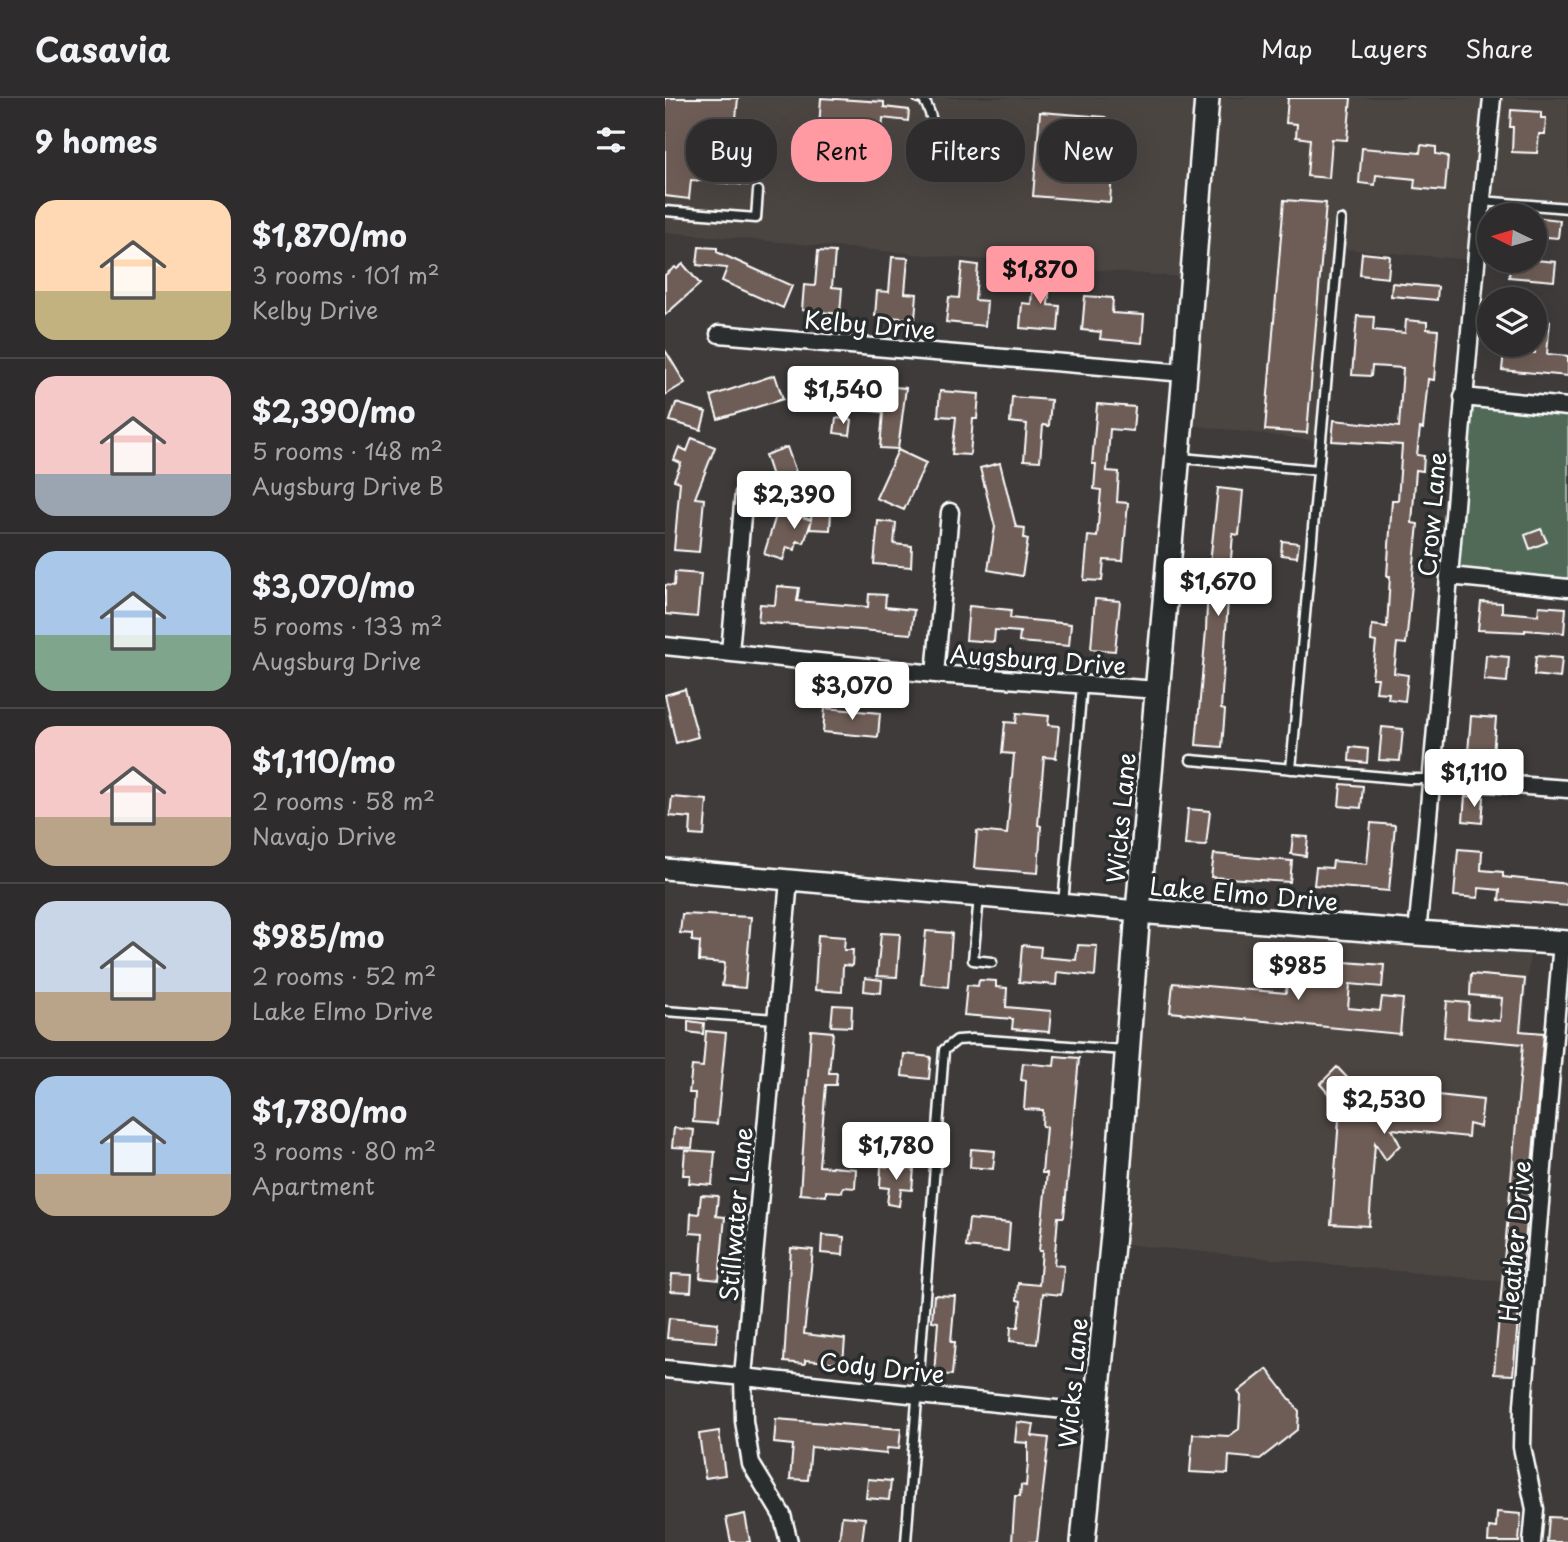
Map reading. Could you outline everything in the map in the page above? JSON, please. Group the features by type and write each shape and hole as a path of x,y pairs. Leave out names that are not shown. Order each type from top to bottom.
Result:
{"main road":[{"name":"Wicks Lane","path":"1083,1542 1115,1214 1206,98"},
{"name":"Lake Elmo Drive","path":"1138,911 1565,943"}],"street":[{"name":"Crow Lane","path":"1417,933 1433,779 1463,397 1492,98"},
{"name":"Kelby Drive","path":"719,334 1185,373"},
{"path":"1463,397 1568,407"},
{"path":"730,652 744,494"},
{"path":"935,674 950,512"},
{"path":"1449,576 1568,588"},
{"name":"Augsburg Drive","path":"665,646 935,674 1158,690"},
{"path":"1433,779 1567,787"},
{"name":"Lake Elmo Drive","path":"665,869 1138,911"},
{"name":"Stillwater Lane","path":"789,881 743,1376 744,1421 751,1464 782,1515 789,1542"},
{"name":"Heather Drive","path":"1532,1542 1535,1508 1522,1447 1523,1405 1565,943"},
{"name":"Cody Drive","path":"665,1369 1095,1413"}],"lane":[{"path":"918,98 923,99 930,109 933,119"},
{"path":"665,211 756,218 758,191"},
{"path":"1481,201 1568,208"},
{"path":"1291,769 1341,220"},
{"path":"1178,458 1318,470"},
{"path":"1063,904 1082,685"},
{"path":"1191,760 1433,779"},
{"path":"979,897 973,960 992,962"},
{"path":"665,1011 776,1019"},
{"path":"906,1542 944,1051 957,1040 973,1039 1127,1050"}],"shaded area":[{"path":"665,98 1568,98 1568,208 1547,206 1547,203 1477,203 1475,260 1345,249 1328,442 1181,424 1192,278 665,232"},
{"path":"1138,911 1531,940 1501,1281 1112,1243"}],"green space":[{"path":"1469,398 1568,408 1568,586 1456,571"}],"building":[{"path":"665,98 738,98 736,119 686,119 686,182 691,182 689,199 665,196"},
{"path":"821,98 884,102 884,107 909,110 906,121 883,118 820,119"},
{"path":"1288,98 1351,98 1347,140 1332,139 1329,178 1307,176 1310,139 1296,137 1297,124 1286,123"},
{"path":"1511,110 1541,112 1541,118 1546,118 1545,134 1539,134 1537,153 1512,152"},
{"path":"1040,112 1107,119 1039,119"},
{"path":"1039,124 1039,182 1111,182 1110,202 1033,196"},
{"path":"1421,145 1436,147 1436,154 1448,156 1445,191 1414,188 1415,179 1376,175 1375,185 1359,183 1362,148 1420,153"},
{"path":"714,182 748,182 748,185"},
{"path":"1284,200 1326,203 1307,433 1265,430"},
{"path":"1547,218 1560,220 1558,238 1547,237"},
{"path":"699,247 717,248 717,252 792,286 783,308 722,281 727,268 697,265"},
{"path":"818,251 835,252 832,287 842,288 840,314 802,310 804,285 815,286"},
{"path":"1362,253 1390,256 1388,278 1360,275"},
{"path":"892,257 908,258 905,293 917,294 915,319 875,316 877,291 889,292"},
{"path":"1547,261 1556,262 1554,281 1509,277 1510,273 1547,273"},
{"path":"962,263 978,265 975,300 987,301 985,326 946,322 949,297 959,298"},
{"path":"683,264 700,284 665,315 665,275"},
{"path":"1034,269 1051,271 1048,305 1060,306 1058,331 1020,328 1022,303 1031,304"},
{"path":"1392,283 1438,287 1437,300 1391,296"},
{"path":"1085,296 1113,298 1112,313 1144,315 1142,343 1100,339 1101,332 1082,330"},
{"path":"1357,316 1374,317 1373,330 1405,333 1406,320 1427,322 1427,329 1438,330 1434,380 1428,379 1423,429 1420,428 1417,455 1424,456 1423,471 1416,470 1412,523 1418,524 1406,644 1397,643 1394,673 1408,675 1405,701 1388,699 1389,693 1376,692 1378,678 1372,678 1376,642 1371,641 1372,625 1387,627 1392,500 1398,500 1402,445 1332,441 1334,420 1399,427 1403,368 1372,366 1371,376 1352,375"},
{"path":"1547,321 1550,321 1547,354"},
{"path":"665,350 685,383 665,395"},
{"path":"1547,354 1568,356 1568,376 1502,370 1503,357 1547,357"},
{"path":"775,375 783,399 718,419 711,396"},
{"path":"802,379 841,383 838,408 800,405"},
{"path":"869,385 906,388 898,449 880,448 883,412 866,410"},
{"path":"940,391 979,394 977,419 973,419 970,455 952,454 956,417 938,416"},
{"path":"1012,397 1051,400 1049,426 1043,425 1040,461 1024,460 1027,424 1010,422"},
{"path":"676,403 706,412 701,430 670,421"},
{"path":"1097,404 1135,407 1133,431 1110,429 1107,471 1119,472 1117,502 1128,503 1123,561 1104,560 1102,581 1084,580 1088,536 1097,537 1101,490 1094,489 1096,464 1092,464"},
{"path":"836,418 852,420 850,435 834,433"},
{"path":"692,438 715,447 695,498 704,499 699,552 674,550 680,482 674,480 681,463 674,460 679,447 687,451"},
{"path":"787,447 802,489 779,497 765,455"},
{"path":"898,450 926,463 904,510 876,498"},
{"path":"1000,463 1016,527 1025,528 1024,538 1028,539 1022,576 988,570 995,527 980,468"},
{"path":"1218,488 1243,491 1239,535 1233,534 1221,709 1225,710 1222,747 1196,745"},
{"path":"778,509 811,520 812,510 831,512 830,530 810,529 811,522 804,543 797,541 795,550 787,547 783,560 764,554"},
{"path":"878,521 896,523 894,544 912,546 911,567 874,564"},
{"path":"1541,529 1547,542 1530,549 1525,535"},
{"path":"1282,541 1299,543 1297,557 1281,555"},
{"path":"675,572 701,574 697,617 665,614 665,585 674,586"},
{"path":"777,586 799,588 797,601 868,607 869,594 886,595 885,607 914,610 911,634 758,622 760,604 775,605"},
{"path":"1095,599 1120,601 1115,651 1091,649"},
{"path":"1481,602 1502,603 1502,612 1538,615 1539,606 1566,608 1564,633 1478,630"},
{"path":"969,606 1011,610 1010,618 1071,624 1069,646 1019,642 1020,632 995,630 994,642 966,640"},
{"path":"1486,655 1509,657 1507,682 1484,680"},
{"path":"1536,656 1562,658 1560,678 1534,675"},
{"path":"685,689 698,737 676,743 665,695"},
{"path":"825,708 880,713 878,737 823,732"},
{"path":"1017,713 1049,716 1048,725 1059,726 1056,758 1044,757 1038,825 1041,826 1038,873 974,868 977,831 1007,834 1014,754 1002,753 1005,722 1016,723"},
{"path":"1471,716 1496,718 1492,767 1467,764"},
{"path":"1382,727 1403,729 1400,761 1379,760"},
{"path":"1350,747 1368,749 1367,763 1349,761"},
{"path":"1341,784 1363,786 1361,808 1339,806"},
{"path":"1465,796 1484,797 1482,823 1463,821"},
{"path":"672,797 707,800 704,836 690,835 691,818 670,816"},
{"path":"1188,809 1210,811 1206,846 1185,845"},
{"path":"1371,823 1395,825 1389,891 1314,885 1316,867 1332,868 1333,861 1367,864"},
{"path":"1293,836 1308,837 1306,856 1291,854"},
{"path":"1458,849 1482,851 1481,870 1503,872 1503,877 1568,884 1568,906 1499,900 1500,890 1479,888 1478,898 1454,896"},
{"path":"1214,854 1292,861 1290,882 1211,877"},
{"path":"682,914 751,917 745,988 722,986 725,963 699,961 700,942 692,941 692,934 680,933"},
{"path":"926,931 952,933 948,987 921,984"},
{"path":"881,933 900,934 897,977 877,976"},
{"path":"818,935 845,937 844,950 853,950 852,966 843,965 842,992 815,990"},
{"path":"1022,945 1041,947 1040,957 1076,960 1078,945 1097,946 1095,976 1057,972 1056,985 1019,982"},
{"path":"1331,961 1384,965 1382,987 1350,984 1348,1008 1380,1011 1382,997 1403,999 1400,1034 1170,1012 1173,983 1286,993 1287,981 1329,985"},
{"path":"1471,974 1525,979 1520,1031 1544,1033 1513,1375 1494,1374 1523,1044 1444,1037 1447,1001 1469,1003 1468,1018 1500,1021 1502,998 1470,995"},
{"path":"865,978 882,980 881,993 864,991"},
{"path":"979,980 996,981 996,987 1007,988 1006,1007 1051,1011 1049,1032 1012,1029 1013,1019 964,1015 967,985 978,986"},
{"path":"833,1005 852,1006 851,1027 831,1026"},
{"path":"688,1021 704,1023 703,1034 688,1032"},
{"path":"811,1030 833,1032 829,1073 837,1073 836,1085 826,1085 819,1166 856,1169 855,1188 843,1187 842,1192 826,1191 826,1196 800,1194"},
{"path":"706,1031 726,1033 717,1124 693,1122 695,1093 689,1093 692,1066 703,1067"},
{"path":"904,1054 931,1057 929,1079 902,1076"},
{"path":"1055,1056 1079,1058 1064,1217 1058,1217 1054,1265 1064,1266 1061,1295 1043,1293 1037,1344 1010,1341 1011,1327 1018,1327 1021,1301 1017,1300 1018,1283 1039,1285 1042,1251 1039,1251 1047,1173 1042,1173 1046,1127 1042,1126 1043,1110 1024,1109 1026,1081 1021,1080 1023,1063 1054,1066"},
{"path":"1337,1067 1372,1104 1375,1088 1483,1100 1480,1127 1469,1124 1468,1137 1392,1129 1400,1145 1386,1160 1375,1143 1369,1226 1331,1224 1342,1109 1320,1084"},
{"path":"674,1128 694,1130 692,1148 672,1147"},
{"path":"971,1149 995,1151 993,1169 970,1167"},
{"path":"685,1150 715,1152 712,1185 689,1183 690,1175 683,1175"},
{"path":"881,1166 914,1169 912,1190 901,1189 899,1206 887,1204 889,1188 880,1187"},
{"path":"701,1195 718,1196 716,1216 725,1217 719,1280 700,1278 703,1234 690,1233 691,1213 699,1214"},
{"path":"969,1219 1010,1223 1008,1251 966,1247"},
{"path":"822,1235 844,1237 843,1255 821,1253"},
{"path":"791,1248 813,1250 804,1334 845,1339 843,1363 805,1360 805,1364 784,1362"},
{"path":"672,1274 692,1275 691,1292 671,1291"},
{"path":"934,1295 955,1296 951,1342 955,1342 952,1375 934,1374 938,1322 932,1321"},
{"path":"669,1318 718,1323 716,1342 667,1338"},
{"path":"1267,1369 1299,1411 1298,1429 1260,1459 1229,1456 1228,1474 1190,1472 1193,1434 1229,1436 1239,1429 1241,1396 1238,1392"},
{"path":"776,1419 901,1429 899,1449 887,1448 886,1454 811,1447 808,1480 790,1479 793,1445 774,1443"},
{"path":"1017,1422 1034,1424 1032,1436 1049,1438 1037,1542 1012,1542 1015,1496 1020,1496 1021,1485 1026,1486 1028,1462 1028,1443 1015,1442"},
{"path":"719,1431 725,1475 705,1478 699,1434"},
{"path":"868,1479 891,1481 889,1500 866,1498"},
{"path":"1497,1512 1521,1514 1519,1542 1488,1542 1489,1527 1496,1528"},
{"path":"745,1514 750,1542 731,1542 726,1518"},
{"path":"842,1516 865,1518 862,1542 839,1542"},
{"path":"1549,1517 1568,1518 1568,1542 1547,1542"}]}
